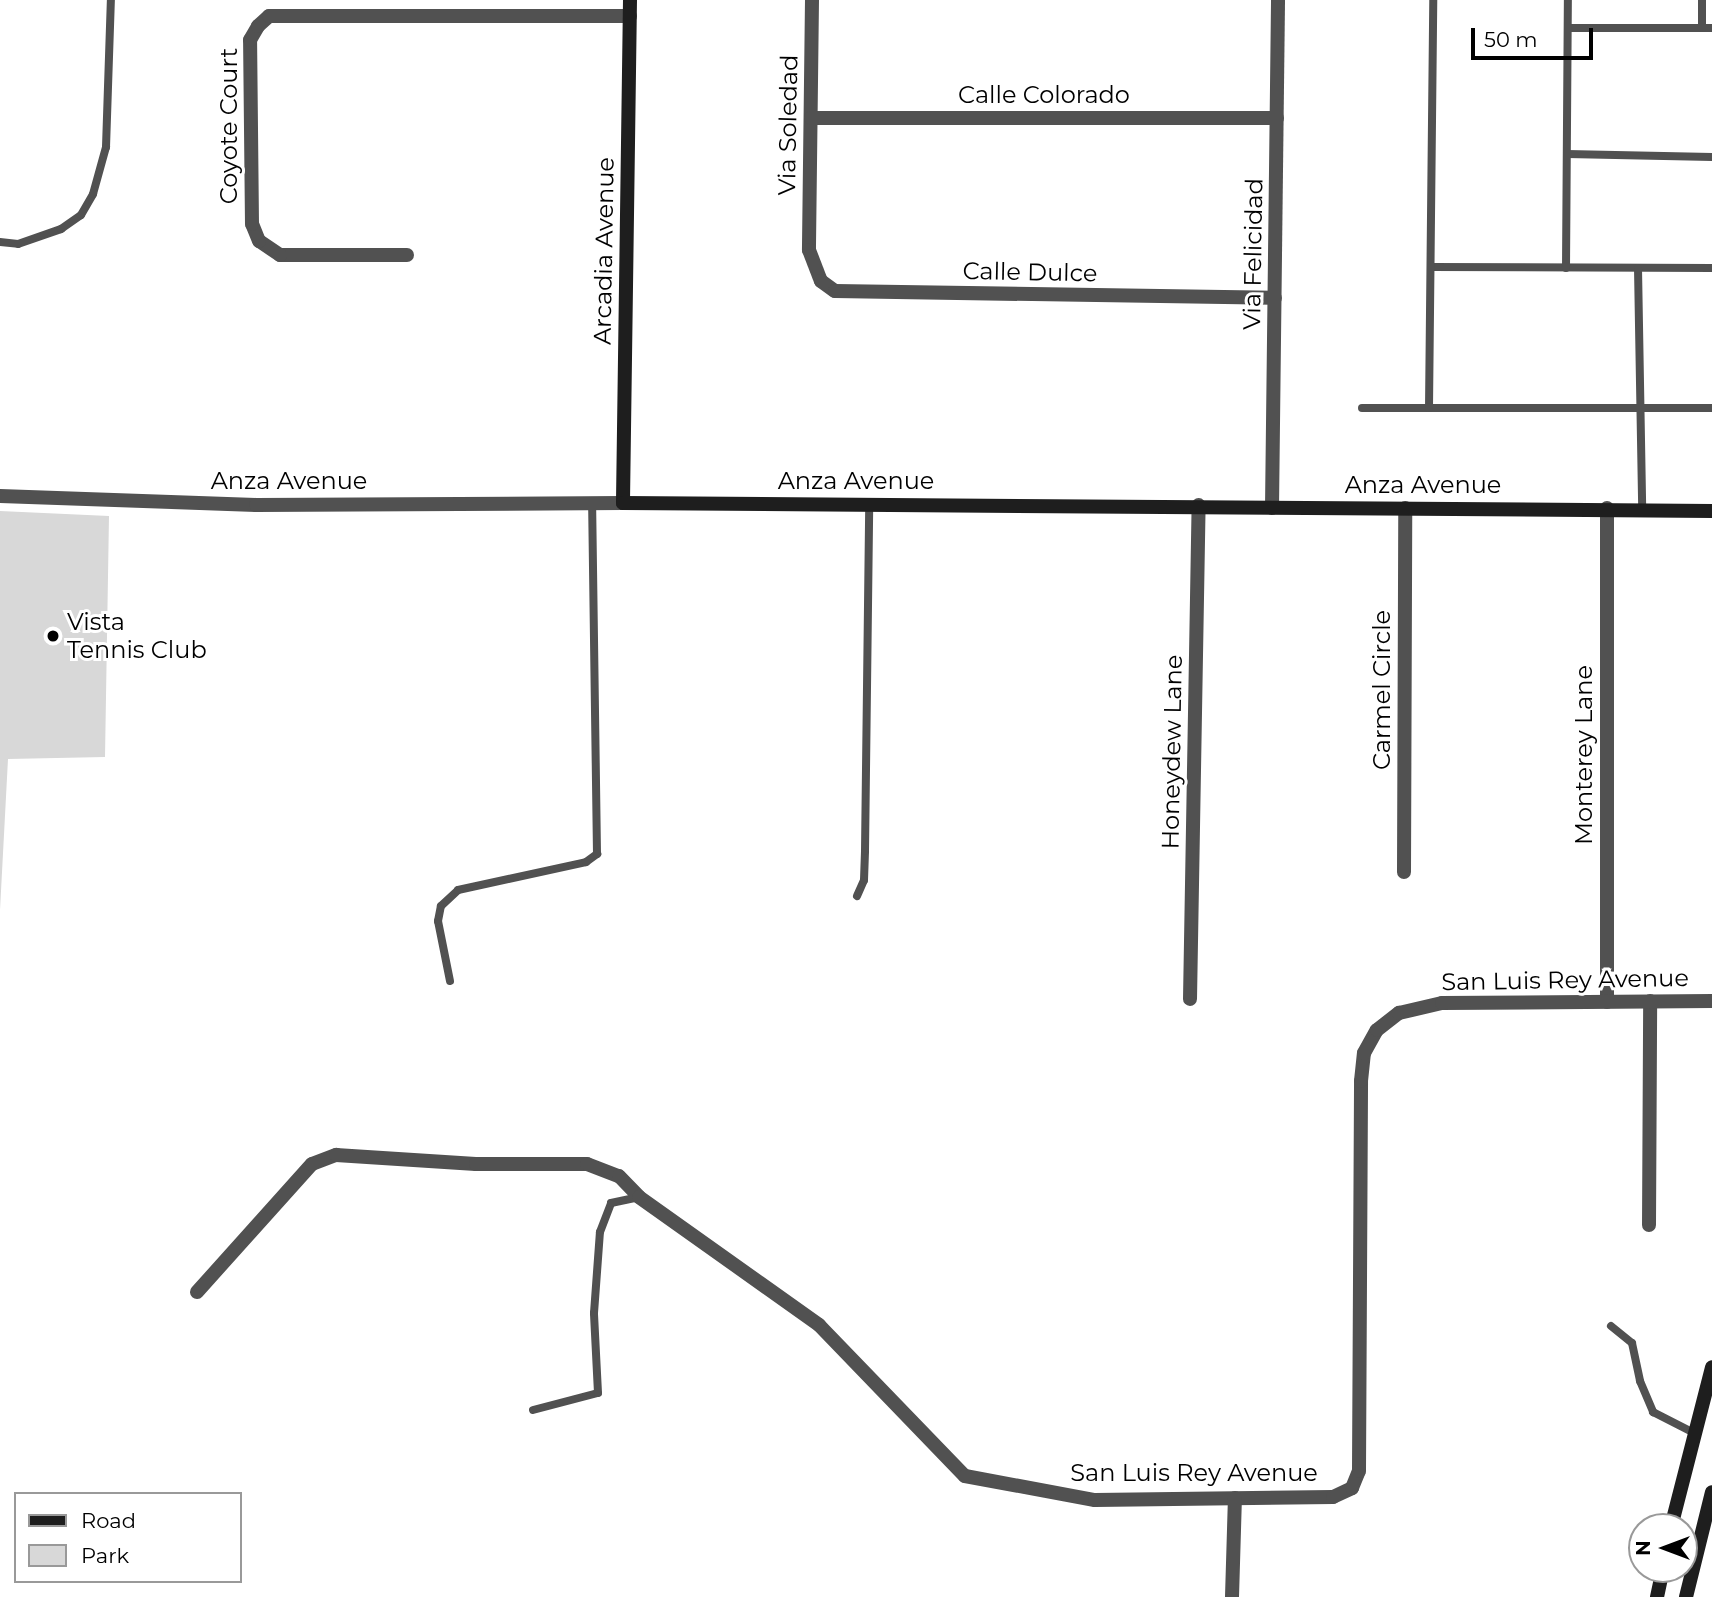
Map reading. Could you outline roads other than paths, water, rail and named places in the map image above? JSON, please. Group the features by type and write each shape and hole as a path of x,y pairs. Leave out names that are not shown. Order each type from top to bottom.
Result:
{"street":[{"name":"Arcadia Avenue","path":"623,503 630,0"},
{"name":"Via Soledad","path":"808,250 812,0"},
{"name":"Via Felicidad","path":"1272,508 1278,0"},
{"name":"Coyote Court","path":"407,255 280,255 259,241 252,224 250,40 258,26 269,16 630,16"},
{"name":"Calle Colorado","path":"811,118 1277,118"},
{"name":"Calle Dulce","path":"808,250 821,281 835,291 1275,298"},
{"name":"Anza Avenue","path":"0,496 257,505 1199,505 1272,508 1642,508 1712,511"},
{"name":"Honeydew Lane","path":"1190,999 1199,505"},
{"name":"Carmel Circle","path":"1404,872 1405,508"},
{"name":"Monterey Lane","path":"1607,508 1607,1002"},
{"path":"1649,1226 1650,1001"},
{"name":"San Luis Rey Avenue","path":"197,1292 312,1164 336,1155 476,1164 587,1164 619,1176 639,1197 819,1325 965,1476 1095,1500 1333,1497 1352,1488 1359,1471 1361,1081 1364,1053 1377,1030 1399,1013 1442,1003 1712,1001"},
{"path":"1674,1513 1692,1432 1712,1367"},
{"path":"1686,1597 1712,1492"},
{"path":"1232,1597 1234,1498"}],"lane":[{"path":"0,242 18,244 61,229 81,215 93,194 106,148 111,0"},
{"path":"1429,408 1433,0"},
{"path":"1566,268 1568,0"},
{"path":"1702,0 1702,28"},
{"path":"1568,28 1712,28"},
{"path":"1567,155 1712,157"},
{"path":"1431,267 1712,268"},
{"path":"1638,268 1642,508"},
{"path":"1362,408 1712,408"},
{"path":"450,981 438,921 441,906 458,890 586,862 597,853 592,503"},
{"path":"857,896 864,880 865,851 869,504"},
{"path":"533,1410 598,1392 594,1312 600,1232 611,1203 639,1197"},
{"path":"1611,1326 1632,1343 1640,1381 1653,1412 1692,1432"}],"place":[{"name":"Vista Tennis Club","path":"53,636"}]}
